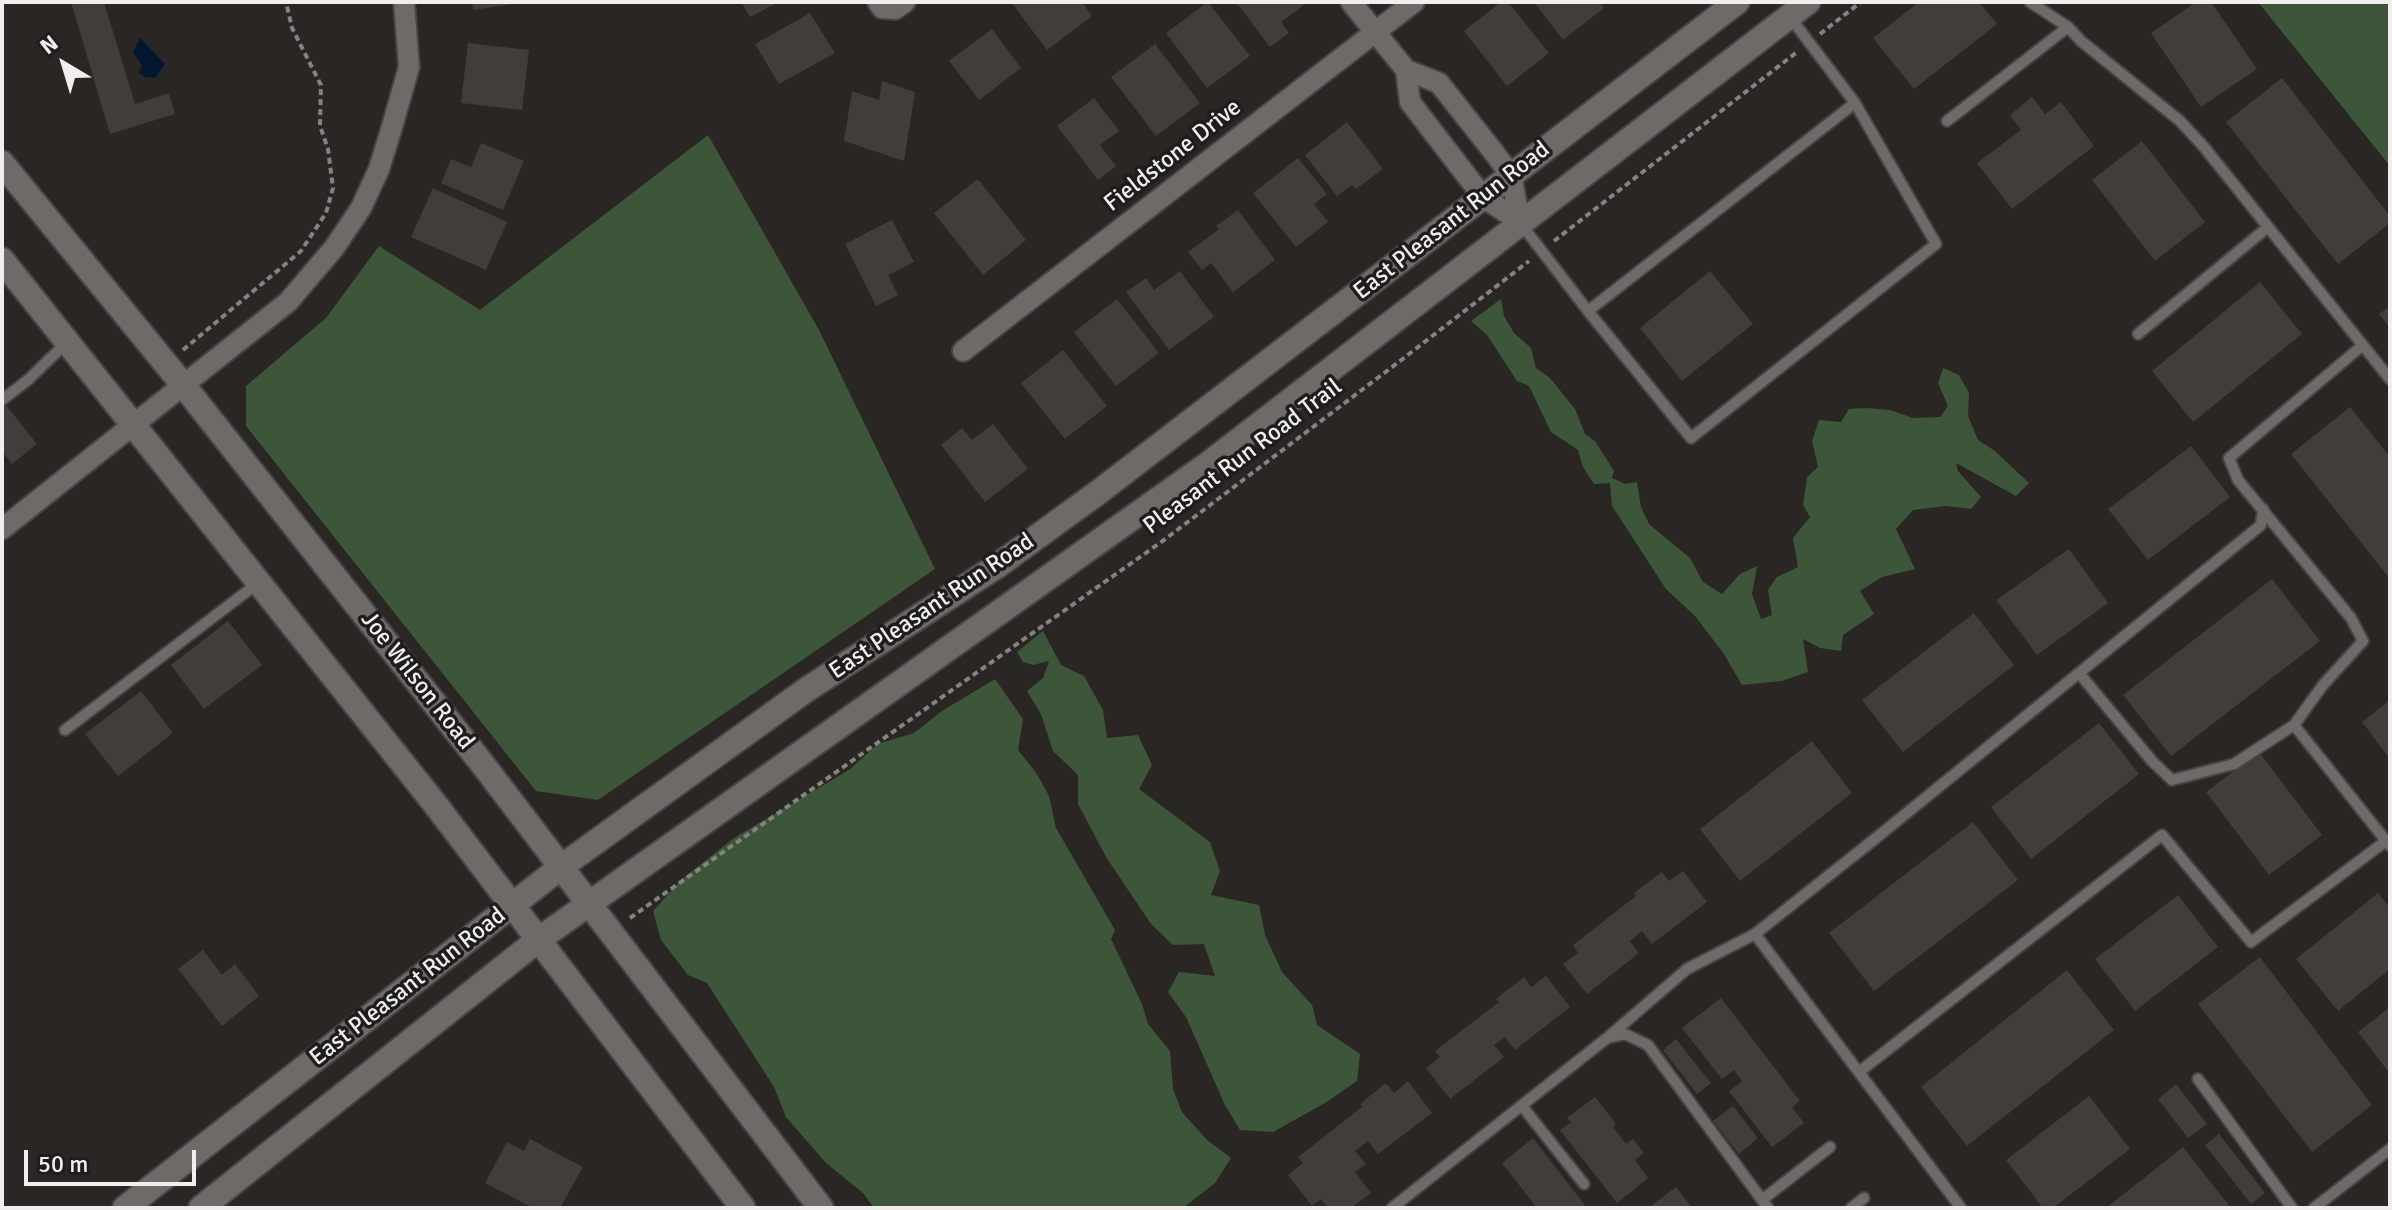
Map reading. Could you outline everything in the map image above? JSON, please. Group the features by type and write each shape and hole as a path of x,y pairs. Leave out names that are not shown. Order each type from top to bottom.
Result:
{"main road":[{"name":"East Pleasant Run Road","path":"125,1208 561,867 806,690 997,566 1100,491 1737,2"},
{"name":"East Pleasant Run Road","path":"201,1208 538,940 1208,464 1799,9"},
{"name":"Joe Wilson Road","path":"2,163 184,386 561,867 821,1208"},
{"path":"2,260 435,804 743,1208"}],"street":[{"path":"2,529 288,302 334,248 361,208 379,169 409,67 404,2"},
{"path":"1351,2 1406,70 1439,83 1511,175 1520,222"},
{"name":"Fieldstone Drive","path":"963,351 1414,2"},
{"path":"1406,70 1410,102 1483,197 1520,222"}],"lane":[{"path":"2030,2 2068,27 2180,121 2390,379"},
{"path":"1520,222 1691,438 1936,244 1855,103 1810,43 1799,9"},
{"path":"1947,121 2068,27"},
{"path":"1588,311 1855,103"},
{"path":"2138,334 2268,227"},
{"path":"2,400 68,342"},
{"path":"2079,673 2152,761 2172,780 2234,764 2294,725 2323,685 2363,641 2351,618 2238,480 2229,458 2363,345"},
{"path":"1392,1208 1607,1038 1687,969 1755,934 2261,525 2263,509"},
{"path":"65,730 258,583"},
{"path":"1859,1072 2162,835 2251,942 2388,844 2294,725"},
{"path":"1755,934 1961,1208"},
{"path":"1607,1038 1625,1034 1648,1045 1765,1204 1830,1147"},
{"path":"2198,1079 2292,1208"},
{"path":"1522,1106 1584,1184"},
{"path":"2314,1208 2390,1149"},
{"path":"1851,1208 1864,1198"}],"path":[{"path":"166,365 301,251 326,213 333,188 328,149 320,126 321,85 292,28 286,2"},
{"name":"Pleasant Run Road Trail","path":"630,918 760,823 1164,540 1400,361 1861,2"}],"green space":[{"path":"2258,2 2390,2 2390,166"},
{"path":"708,135 819,330 935,569 598,800 536,791 246,426 246,386 326,318 379,246 480,310"},
{"path":"1501,299 1504,316 1514,333 1531,348 1536,368 1550,378 1575,409 1585,434 1595,441 1614,471 1612,478 1625,484 1637,482 1641,507 1649,524 1690,558 1703,582 1722,594 1740,574 1757,566 1752,594 1761,619 1772,615 1768,590 1777,577 1798,567 1793,538 1810,517 1803,505 1807,477 1818,467 1812,441 1819,420 1841,422 1849,409 1867,408 1890,410 1913,418 1940,417 1948,406 1938,383 1943,368 1959,375 1969,393 1968,416 1978,440 1995,451 2029,483 2016,496 1956,463 1958,471 1981,497 1971,509 1946,506 1913,510 1896,529 1915,569 1882,577 1860,591 1874,614 1843,635 1841,651 1820,648 1803,639 1808,672 1782,681 1742,685 1724,654 1695,616 1666,589 1612,506 1610,483 1594,484 1583,467 1578,450 1551,432 1529,386 1517,381 1487,335 1471,321"},
{"path":"1043,631 1061,665 1084,676 1103,710 1107,738 1138,735 1152,765 1139,789 1210,842 1220,871 1211,895 1259,905 1265,935 1282,972 1312,1005 1317,1025 1360,1054 1357,1081 1273,1132 1240,1130 1225,1105 1186,1017 1168,992 1179,972 1215,976 1204,944 1173,945 1151,924 1106,857 1078,804 1078,775 1053,751 1041,714 1027,691 1043,678 1049,661 1033,665 1023,662 1017,652"},
{"path":"995,679 1023,719 1018,750 1049,796 1056,828 1115,930 1111,939 1142,1004 1148,1024 1170,1051 1173,1089 1182,1112 1207,1140 1231,1158 1215,1183 1183,1208 874,1208 863,1193 826,1163 786,1117 774,1087 707,983 688,975 661,940 653,911 681,880 734,838 849,770 878,744 914,733 942,711"}],"water":[{"path":"140,38 165,64 155,78 139,73 142,66 133,52"}],"building":[{"path":"71,2 104,2 135,104 169,93 175,114 110,134"},
{"path":"472,2 512,2 513,4 473,10"},
{"path":"741,2 779,2 750,17"},
{"path":"1011,2 1082,2 1092,16 1047,50"},
{"path":"1208,2 1250,56 1207,88 1166,33"},
{"path":"1236,2 1302,2 1304,5 1281,22 1289,33 1270,47"},
{"path":"1501,2 1508,2 1549,53 1507,86 1464,31"},
{"path":"1534,2 1600,2 1604,8 1563,40"},
{"path":"1919,2 1979,2 1997,24 1914,89 1873,38"},
{"path":"2196,2 2211,2 2257,69 2201,107 2151,33"},
{"path":"810,13 835,53 779,84 755,44"},
{"path":"992,29 1021,68 979,100 949,61"},
{"path":"468,43 529,50 522,110 461,103"},
{"path":"1155,44 1200,103 1156,136 1111,77"},
{"path":"2282,78 2390,216 2390,223 2338,264 2226,122"},
{"path":"882,81 915,92 904,161 844,141 852,91 879,100"},
{"path":"2032,97 2045,114 2061,102 2094,146 2012,209 1977,163 2021,130 2010,115"},
{"path":"1094,98 1119,131 1100,145 1116,166 1098,180 1057,126"},
{"path":"1347,122 1383,169 1356,189 1352,185 1337,196 1305,155"},
{"path":"2142,141 2205,222 2155,261 2092,180"},
{"path":"481,143 524,161 503,210 441,183 451,159 471,167"},
{"path":"1298,158 1327,194 1314,204 1328,222 1296,247 1253,193"},
{"path":"978,179 1026,240 983,275 934,213"},
{"path":"433,188 507,222 486,270 411,237"},
{"path":"1238,210 1275,260 1233,292 1211,263 1202,270 1188,252"},
{"path":"892,220 914,262 888,275 898,295 876,306 845,244"},
{"path":"1180,271 1214,317 1169,350 1126,292 1146,278 1154,290"},
{"path":"1710,271 1753,324 1682,381 1640,328"},
{"path":"2260,282 2302,334 2193,422 2152,371"},
{"path":"1117,299 1159,353 1116,386 1074,332"},
{"path":"2390,306 2390,328 2379,314"},
{"path":"1063,350 1107,406 1065,439 1021,383"},
{"path":"5,404 37,444 12,464 2,451 2,406"},
{"path":"2350,407 2390,457 2390,579 2291,454"},
{"path":"993,424 1028,469 985,502 941,445 962,428 972,440"},
{"path":"2191,446 2230,497 2148,560 2108,509"},
{"path":"2069,549 2108,603 2037,655 1996,600"},
{"path":"2272,579 2320,641 2171,756 2123,695"},
{"path":"1974,613 2014,665 1903,752 1862,700"},
{"path":"228,621 262,665 204,709 171,665"},
{"path":"141,691 173,733 118,776 85,734"},
{"path":"2390,700 2390,759 2362,722"},
{"path":"2099,723 2139,774 2031,859 1991,807"},
{"path":"1812,741 1852,793 1740,881 1700,829"},
{"path":"2259,752 2322,835 2269,875 2206,792"},
{"path":"1973,822 2018,880 1874,991 1829,933"},
{"path":"1683,871 1707,902 1652,944 1642,931 1630,941 1639,953 1587,994 1563,964 1578,953 1573,945 1662,872 1669,881"},
{"path":"2378,893 2390,908 2390,969 2338,1011 2296,959"},
{"path":"2178,895 2218,947 2135,1011 2095,959"},
{"path":"203,950 222,975 235,964 259,996 222,1026 178,969"},
{"path":"2260,957 2372,1105 2312,1152 2198,1004"},
{"path":"2067,970 2114,1030 1967,1146 1921,1087"},
{"path":"1546,976 1570,1007 1515,1050 1505,1037 1494,1045 1504,1057 1450,1099 1426,1068 1440,1057 1435,1051 1499,1002 1496,999 1524,977 1531,987"},
{"path":"1721,998 1800,1101 1792,1107 1804,1123 1772,1147 1729,1091 1742,1081 1734,1070 1722,1079 1682,1028"},
{"path":"2390,1007 2390,1074 2358,1032"},
{"path":"1676,1039 1711,1083 1697,1094 1663,1050"},
{"path":"1408,1081 1432,1113 1378,1154 1368,1141 1355,1151 1366,1164 1355,1172 1371,1193 1351,1208 1328,1208 1321,1199 1312,1206 1288,1175 1303,1163 1298,1157 1362,1107 1360,1104 1386,1083 1394,1093"},
{"path":"2176,1084 2207,1124 2188,1138 2158,1099"},
{"path":"2089,1096 2130,1149 2053,1208 2043,1208 2006,1160"},
{"path":"1595,1097 1616,1124 1613,1127 1626,1144 1633,1139 1644,1153 1635,1160 1648,1178 1617,1203 1560,1130 1571,1122 1567,1118"},
{"path":"1733,1106 1758,1138 1739,1154 1713,1121"},
{"path":"2219,1134 2265,1193 2251,1204 2205,1145"},
{"path":"1533,1138 1587,1208 1537,1208 1502,1163"},
{"path":"530,1139 583,1167 560,1208 533,1208 485,1183 507,1142 524,1151"},
{"path":"2183,1147 2231,1208 2106,1208"},
{"path":"1676,1187 1692,1208 1648,1208"}]}
